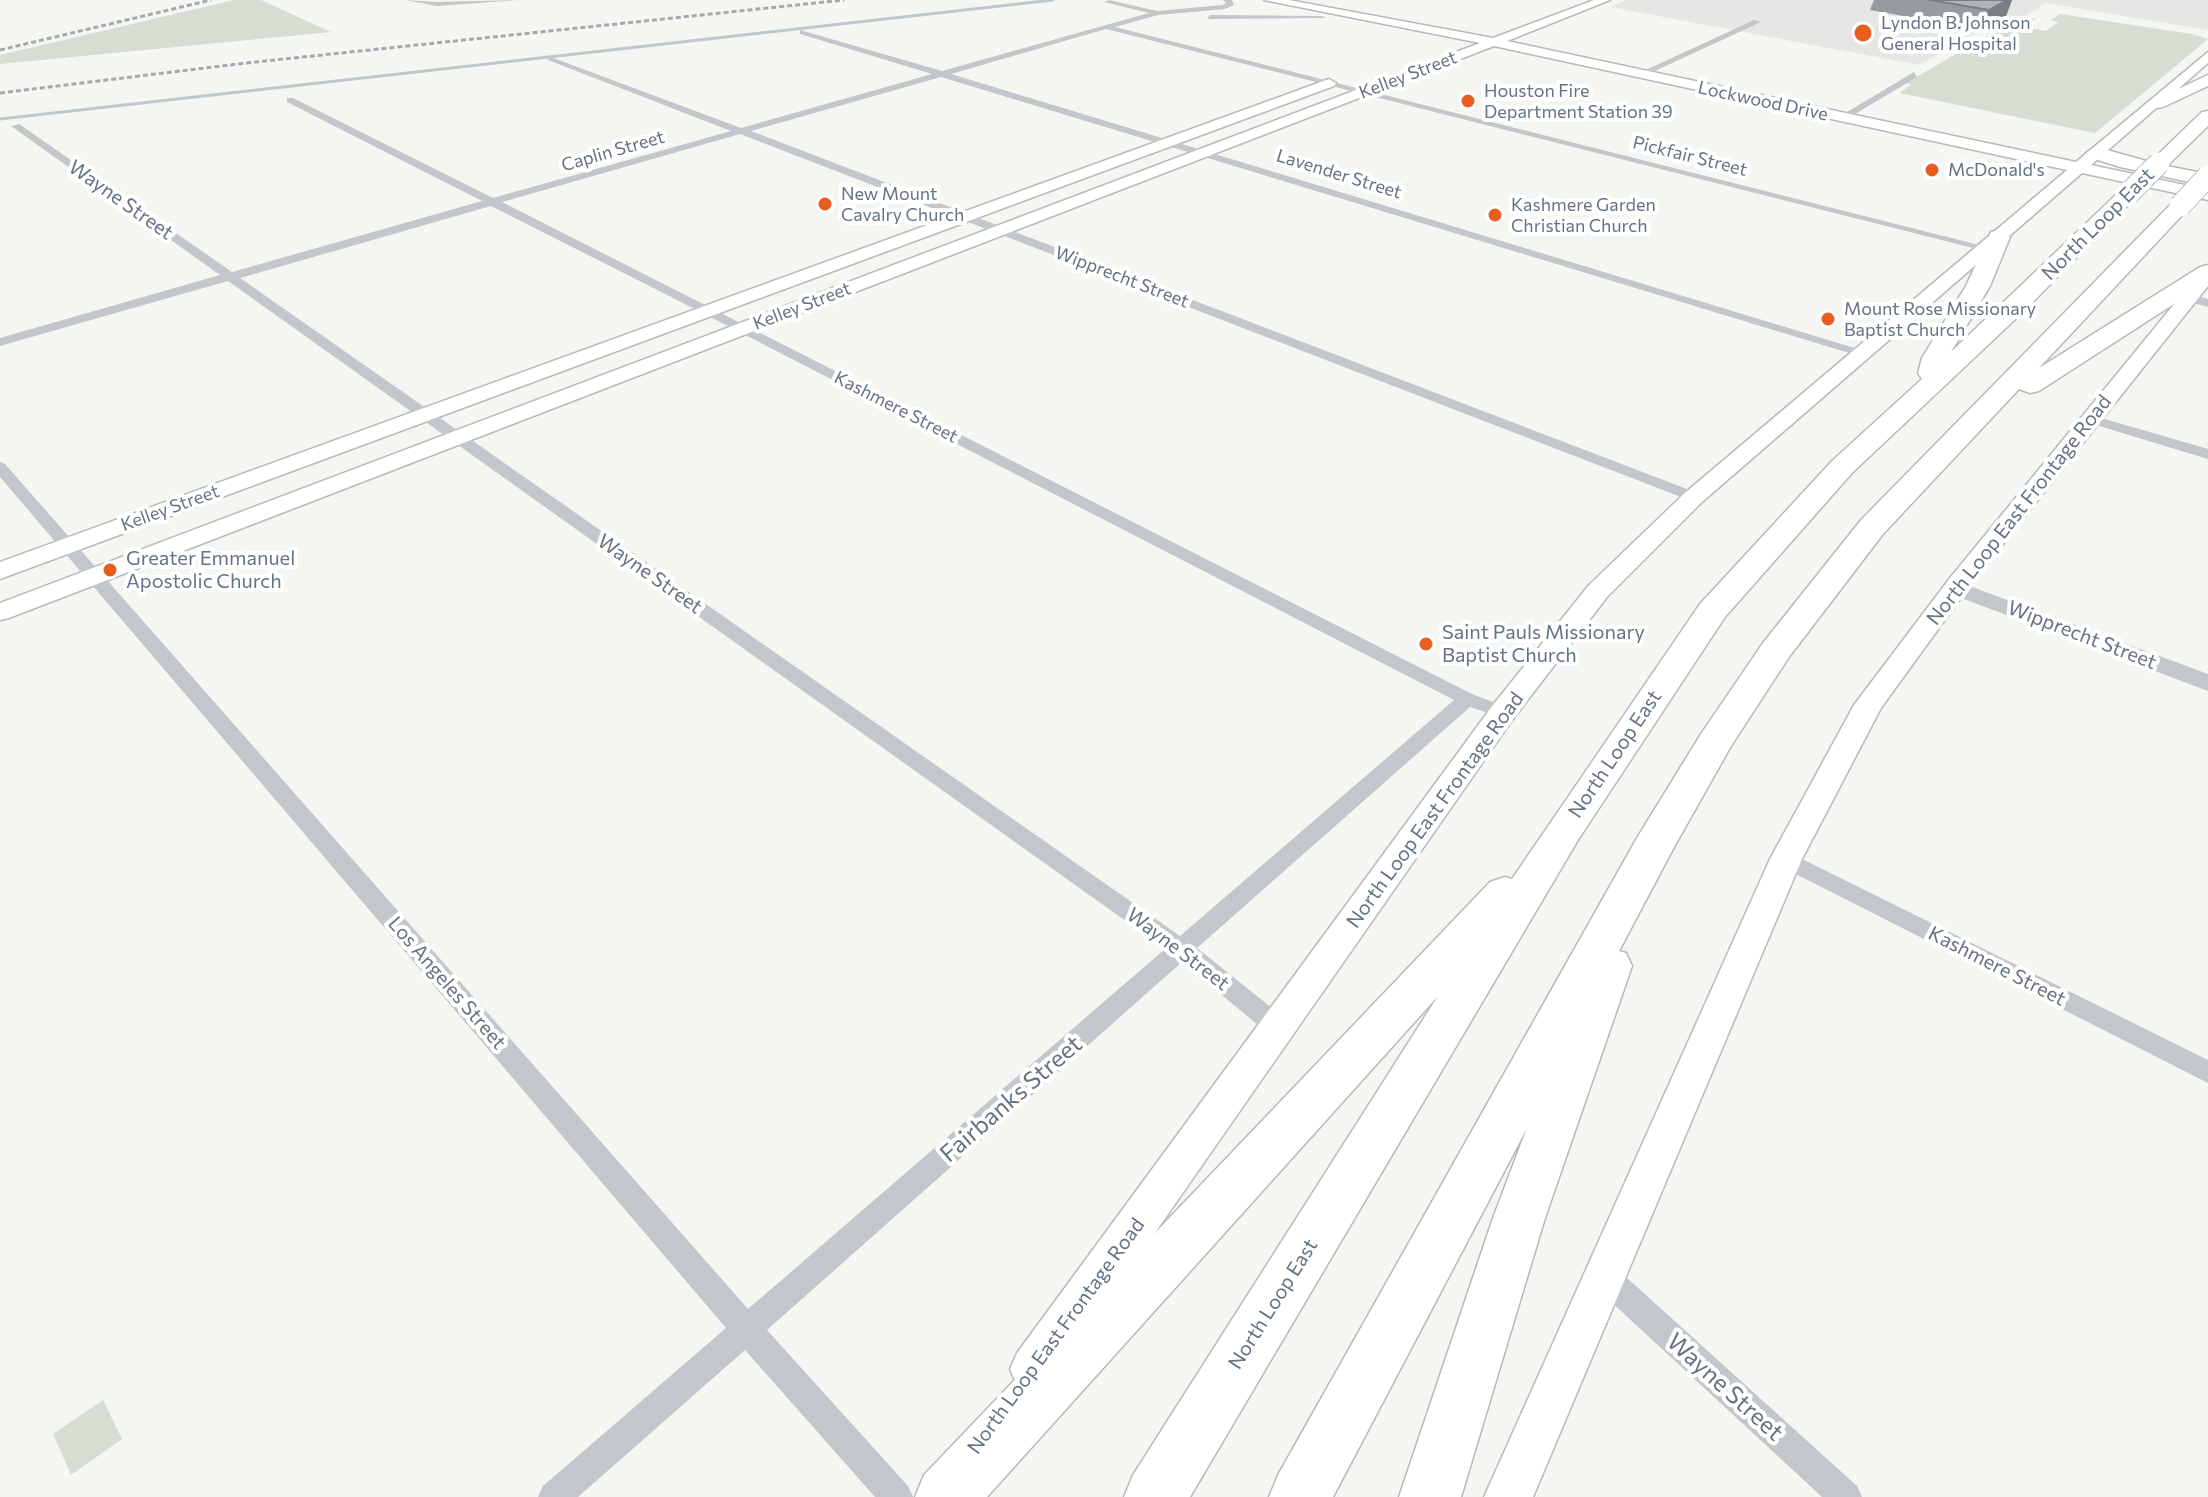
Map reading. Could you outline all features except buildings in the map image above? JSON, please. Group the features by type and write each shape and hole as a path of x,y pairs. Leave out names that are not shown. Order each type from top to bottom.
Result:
{"highway":[{"path":"2157,103 2208,80"},
{"name":"North Loop East","path":"1155,1497 1564,830 1689,643 1728,592 1842,467 2208,116"},
{"path":"2078,169 2127,163 2208,178"},
{"path":"1300,1497 1652,849 1714,743 1803,612 1872,527 1934,460 2208,178"},
{"path":"1927,388 1935,358 1978,286 1992,243"},
{"path":"1980,416 2208,273"},
{"path":"943,1497 1564,830"},
{"path":"1430,1497 1519,1218 1652,849"}],"main road":[{"name":"Lockwood Drive","path":"1270,0 1466,33"},
{"name":"Lockwood Drive","path":"1303,0 1847,115 2045,161 2064,173 2078,169 2208,187"},
{"name":"Kelley Street","path":"0,612 1604,0"},
{"name":"Kelley Street","path":"1435,45 1488,25"},
{"name":"North Loop East Frontage Road","path":"943,1497 1503,712 1598,591 1694,497 2157,103 2208,56"},
{"name":"Kelley Street","path":"0,571 1357,73"},
{"name":"Lockwood Drive","path":"1847,115 2078,169 2208,195"},
{"path":"2078,169 2097,181 2208,204"},
{"name":"North Loop East Frontage Road","path":"1508,1497 1786,859 1868,705 1956,588 2091,419 2199,301 2208,273"}],"street":[{"path":"409,0 437,4 515,0"},
{"name":"Caplin Street","path":"0,342 1106,27 1158,13 1221,8 1230,4 1227,0"},
{"path":"1108,2 1158,13 1234,19 1322,18"},
{"path":"1646,72 1757,22"},
{"name":"Pickfair Street","path":"1106,27 1992,243"},
{"name":"Lavender Street","path":"803,32 1864,353"},
{"name":"Wipprecht Street","path":"551,58 1694,497"},
{"path":"1847,115 1914,75"},
{"name":"Kashmere Street","path":"290,100 708,310 1467,699 1503,712"},
{"name":"Wayne Street","path":"16,126 1183,950 1279,1028"},
{"path":"2091,419 2208,454"},
{"name":"Los Angeles Street","path":"0,467 746,1329 897,1497"},
{"name":"Wipprecht Street","path":"1956,588 2208,683"},
{"name":"Fairbanks Street","path":"554,1497 1467,699"},
{"name":"Kashmere Street","path":"1786,859 2208,1072"},
{"name":"Wayne Street","path":"1605,1277 1846,1497"}],"shaded area":[{"path":"234,0 261,0 331,32 0,64 0,55"},
{"name":"Lyndon B. Johnson General Hospital","path":"1626,0 2208,0 2208,30 2046,3 1996,35 1978,32 1919,65 1610,7"},
{"path":"2060,14 2208,39 2095,133 1899,93 1911,85 1906,83 2022,16 2036,19 2025,27 2046,31 2059,22 2050,20"},
{"path":"103,1400 122,1439 71,1475 53,1434"}],"waterway":[{"path":"0,119 1053,0"}],"railway":[{"path":"0,50 211,0"},
{"path":"0,93 246,63 844,0"}],"place":[{"name":"Lyndon B. Johnson General Hospital","path":"1863,33"},
{"name":"Houston Fire Department Station 39","path":"1468,101"},
{"name":"McDonald's","path":"1932,170"},
{"name":"New Mount Cavalry Church","path":"825,204"},
{"name":"Kashmere Garden Christian Church","path":"1495,215"},
{"name":"Mount Rose Missionary Baptist Church","path":"1828,319"},
{"name":"Greater Emmanuel Apostolic Church","path":"110,570"},
{"name":"Saint Pauls Missionary Baptist Church","path":"1426,644"}]}
